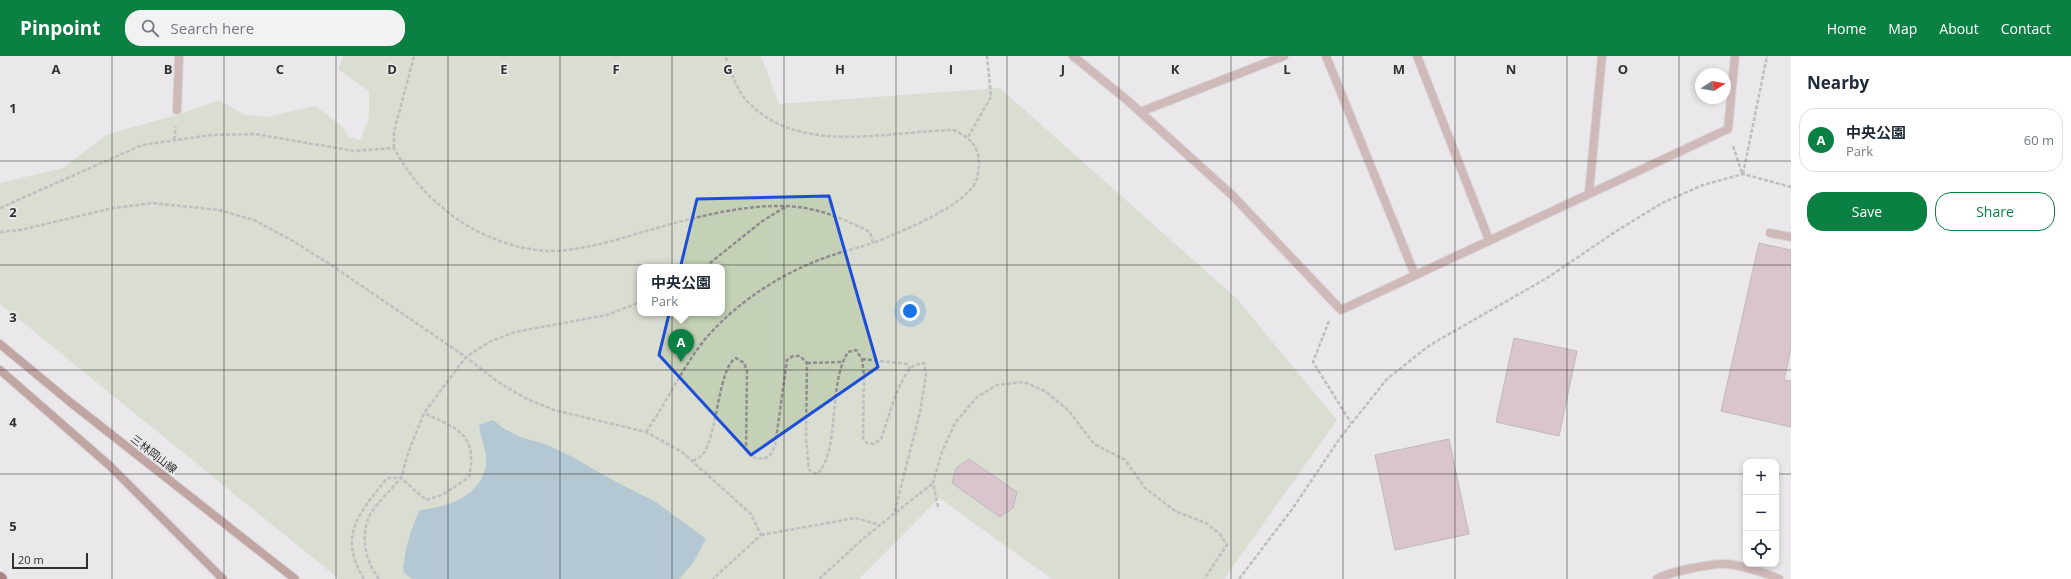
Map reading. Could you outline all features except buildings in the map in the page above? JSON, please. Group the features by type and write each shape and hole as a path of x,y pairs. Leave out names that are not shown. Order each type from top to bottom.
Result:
{"main road":[{"name":"三林岡山線","path":"0,344 70,402 295,579"},
{"path":"0,370 110,466 223,579"}],"street":[{"path":"177,110 179,56"},
{"path":"1073,56 1140,112 1233,196 1340,310 1728,129 1735,56"},
{"path":"1140,112 1284,56"},
{"path":"1326,56 1415,275"},
{"path":"1417,56 1490,240"},
{"path":"1589,193 1602,56"},
{"path":"1770,233 1791,237"},
{"path":"1656,579 1690,569 1725,563 1760,571 1779,579"}],"path":[{"path":"414,56 394,132 394,148 406,171 427,196 460,221 493,238 521,247 547,251 612,241 730,210 785,206 834,214 870,232 874,243"},
{"path":"646,432 667,401 688,363 707,337 746,300 806,266 836,254 874,243 905,231 966,194 974,184 978,173 979,158 975,147 968,137 954,130 845,136 818,135 795,131 776,122 745,100 725,56"},
{"path":"968,137 991,97 987,56"},
{"path":"1743,174 1767,56"},
{"path":"1728,129 1743,174"},
{"path":"0,208 142,145 211,135 255,134 354,151 394,148"},
{"path":"1239,579 1293,508 1351,423 1387,379 1430,345 1547,278 1615,232 1662,203 1703,185 1743,174 1791,187"},
{"path":"0,232 20,230 113,208 152,203 220,210 254,220 293,241 466,357 498,382 525,398 554,410 646,432 682,452 751,514 761,535"},
{"path":"709,264 761,222 785,206"},
{"path":"380,579 368,562 365,531 369,516 401,478 408,453 424,413 466,357 489,342 515,332 607,315 637,303"},
{"path":"1325,331 1313,362 1351,423"},
{"path":"693,461 702,455 715,420 724,382 731,361 736,358 744,363 747,371 746,451 752,457 760,459 769,457 775,446 787,360 793,356 800,356 807,363 807,453 809,470 817,474 824,468 830,442 837,379 841,362 848,352 856,350 862,359 864,381 863,438 867,443 874,444 881,439 899,389 910,369 916,364 924,363 926,375 920,412 894,514"},
{"path":"862,359 907,364 910,369"},
{"path":"807,363 841,362"},
{"path":"938,507 933,483 942,452 955,423 977,397 997,385 1024,382 1045,391 1069,411 1094,444 1125,460 1145,488 1175,511 1206,523 1220,534 1227,545 1204,579"},
{"path":"364,579 351,551 353,532 358,515 387,478 401,478 426,500 442,494 468,477 472,460 469,445 459,429 424,413"},
{"path":"818,579 880,525 933,483"},
{"path":"713,579 761,535 855,518 880,525"}],"highlighted area":[{"path":"829,196 878,367 751,455 659,355 697,199"}],"green space":[{"path":"343,56 761,56 779,104 1000,88 1237,299 1337,420 1224,579 1052,579 939,498 859,579 339,579 0,304 0,183 63,168 106,135 183,113 219,100 245,115 266,117 315,106 344,128 347,136 360,140 369,118 369,91 338,69"}],"water":[{"path":"493,420 503,428 520,437 545,444 573,457 605,476 656,502 706,539 693,563 679,579 412,579 403,572 411,532 420,510 431,509 452,503 462,498 478,485 486,464 485,451 479,425"}],"place":[{"name":"中央公園","path":"681,362"}]}
